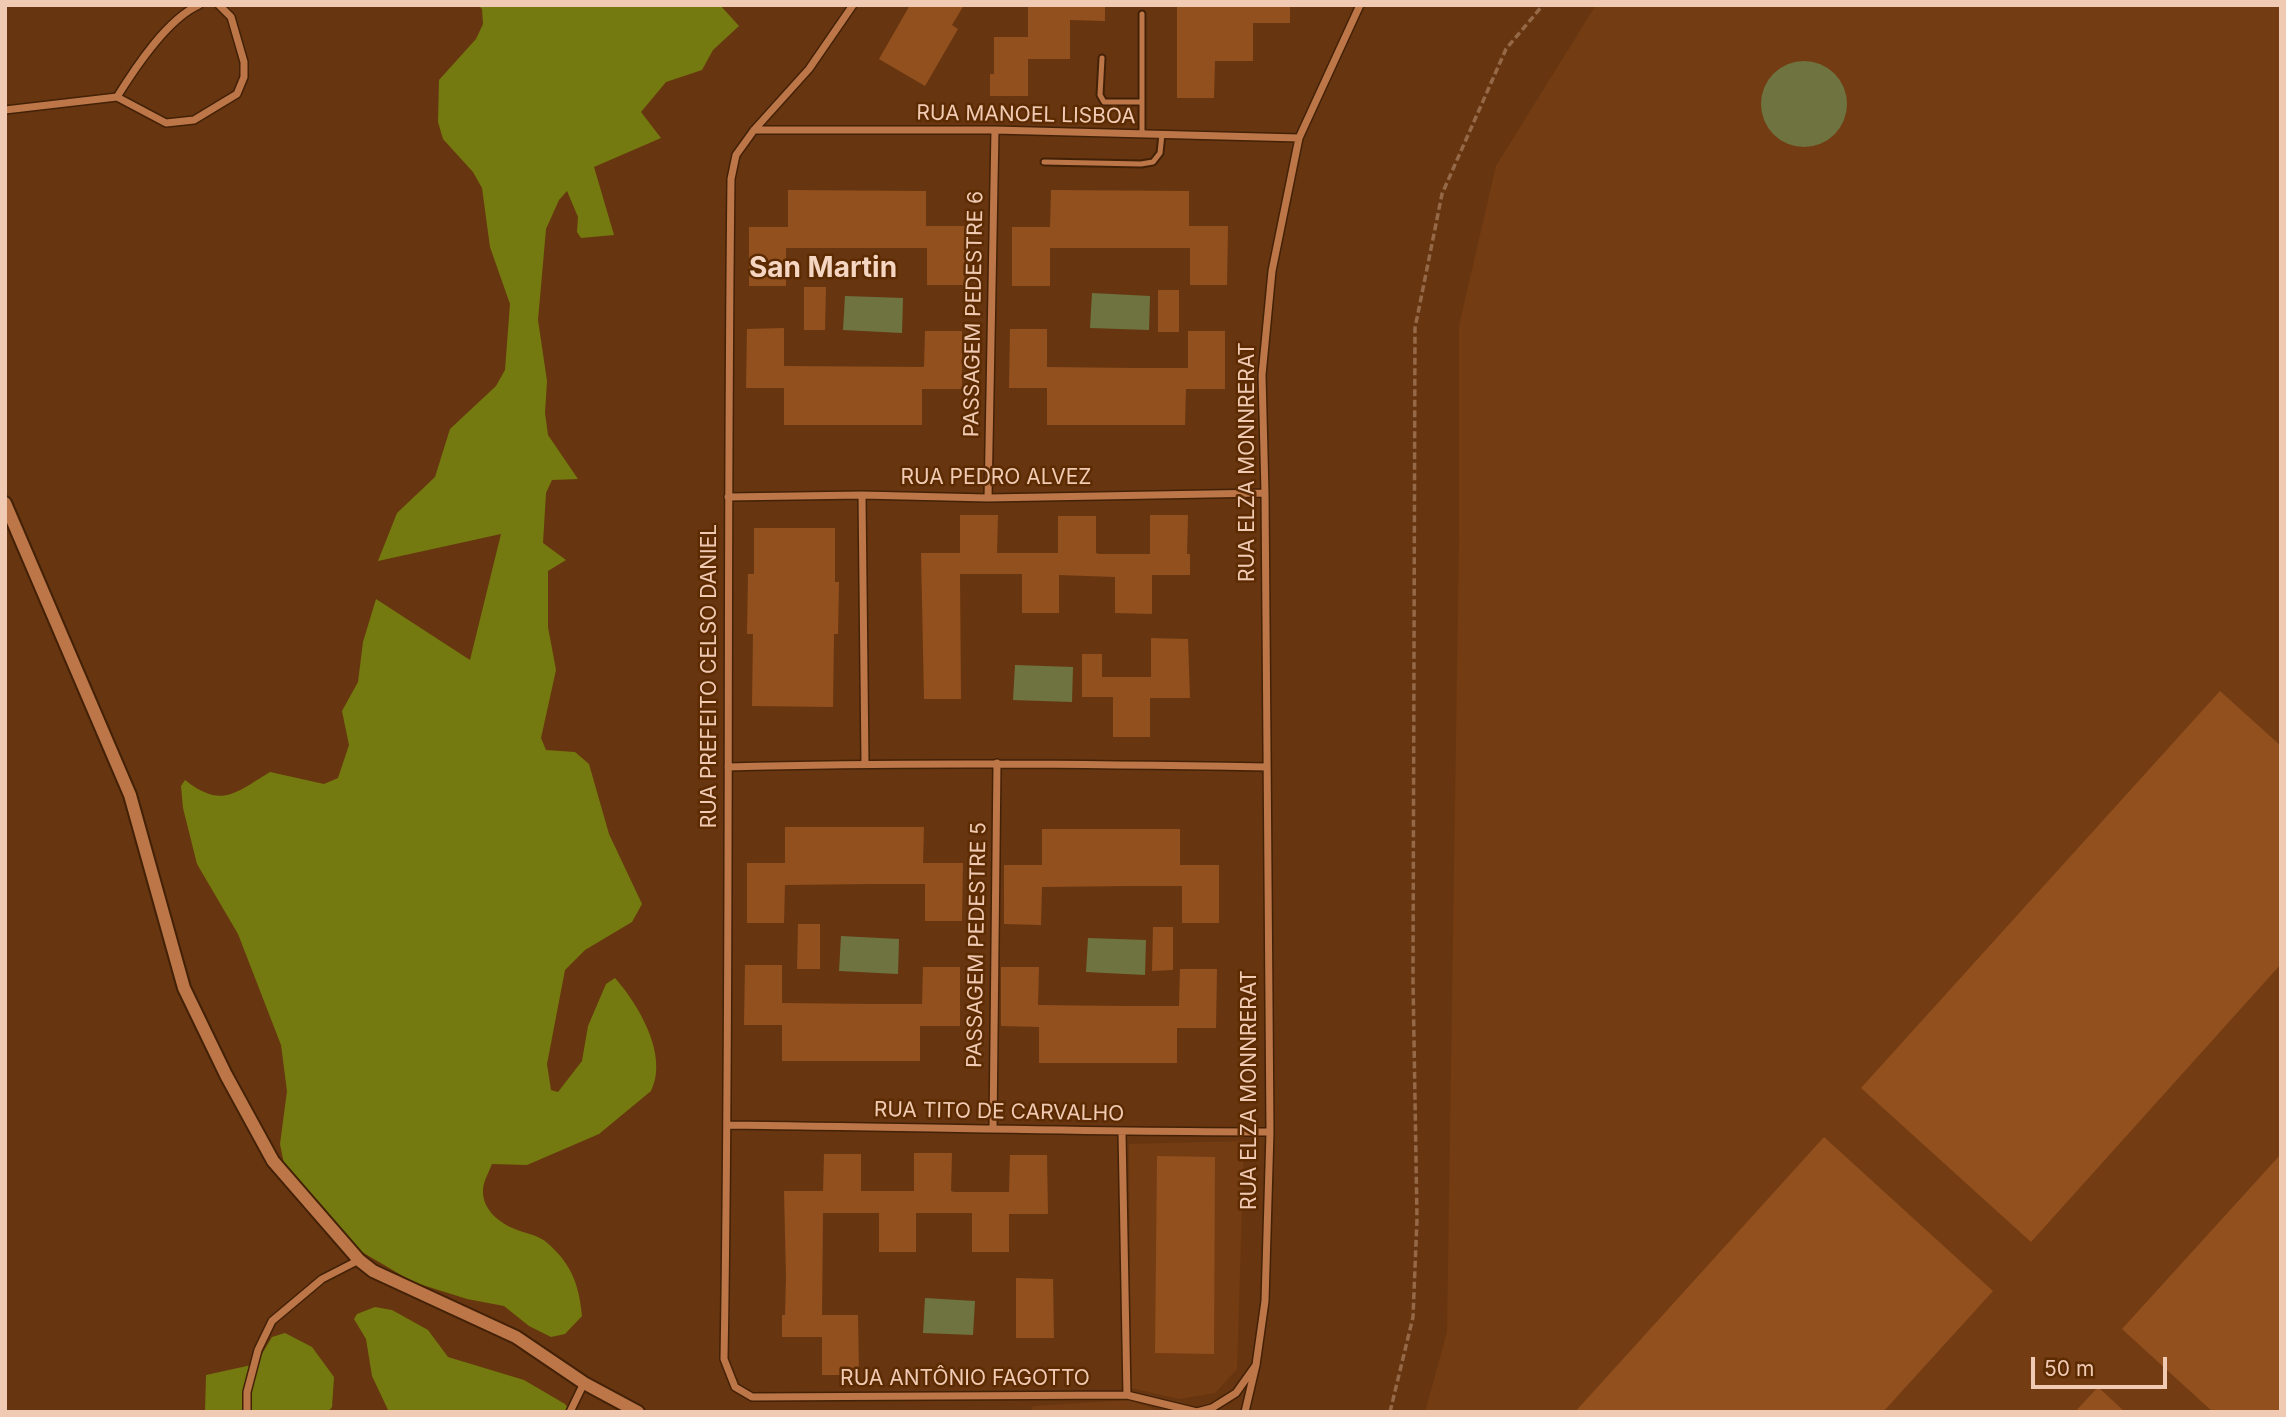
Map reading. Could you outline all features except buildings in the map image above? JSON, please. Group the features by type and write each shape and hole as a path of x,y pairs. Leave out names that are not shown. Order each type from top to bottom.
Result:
{"street":[{"path":"117,97 132,71 165,33 186,11 199,5"},
{"path":"5,110 117,97 166,123 194,120 237,94 244,77 244,62 231,17 219,5"},
{"name":"RUA PREFEITO CELSO DANIEL","path":"735,1387 724,1359 728,1125 727,497 731,179 736,155 754,130 809,69 853,5"},
{"name":"RUA ELZA MONNRERAT","path":"1245,1412 1256,1365 1265,1301 1270,1132 1262,375 1272,271 1298,138 1360,5"},
{"name":"RUA MANOEL LISBOA","path":"754,130 995,130 1298,138"},
{"name":"PASSAGEM PEDESTRE 6","path":"988,498 995,130"},
{"name":"RUA PEDRO ALVEZ","path":"727,497 862,495 988,498 1265,493"},
{"path":"862,495 865,763"},
{"path":"5,503 130,795 184,988 226,1075 273,1161 359,1260 373,1270 516,1338 584,1383 638,1412"},
{"path":"728,767 997,763 1266,767"},
{"name":"PASSAGEM PEDESTRE 5","path":"993,1128 997,763"},
{"name":"RUA TITO DE CARVALHO","path":"728,1125 1270,1132"},
{"path":"1122,1132 1127,1395"},
{"path":"247,1412 247,1392 258,1350 272,1321 322,1279 359,1260"},
{"name":"RUA ANTÔNIO FAGOTTO","path":"735,1387 752,1397 1127,1395 1197,1412 1212,1408 1236,1393 1256,1365"},
{"path":"570,1412 584,1383"}],"lane":[{"path":"1142,14 1142,134"},
{"path":"1102,58 1100,95 1104,102 1142,102"},
{"path":"1044,162 1153,162 1160,153 1162,135"}],"path":[{"path":"1390,1412 1413,1317 1416,1219 1412,979 1415,328 1443,194 1506,49 1543,5"}],"shaded area":[{"path":"478,5 720,5 739,26 713,50 702,70 666,82 641,112 661,138 594,167 614,235 581,238 577,232 578,217 567,191 559,200 546,229 538,320 547,381 545,413 548,435 578,479 552,480 546,493 543,543 566,560 548,571 548,627 556,670 541,738 546,750 575,752 589,764 609,834 642,904 632,922 585,950 565,970 547,1064 551,1090 558,1092 582,1061 588,1026 606,984 615,978 641,1016 654,1046 656,1062 656,1077 651,1091 599,1134 527,1165 492,1164 485,1180 483,1197 488,1209 509,1226 545,1241 561,1257 572,1274 579,1293 582,1316 565,1334 551,1337 529,1326 504,1306 467,1299 413,1282 362,1252 300,1195 284,1164 280,1144 287,1091 281,1045 238,934 197,864 183,808 181,786 185,780 198,789 219,796 237,791 270,772 324,784 338,778 349,745 342,711 358,682 363,642 376,599 470,660 501,534 378,561 397,513 435,477 450,429 496,386 505,370 510,304 490,247 482,188 473,172 443,139 438,122 439,80 476,39 483,24 482,9"},
{"path":"1596,5 2281,5 2281,1412 1425,1412 1447,1332 1459,542 1459,326 1496,166"},
{"path":"1244,1141 1237,1369 1215,1393 1180,1399 1131,1388 1129,1144"},
{"path":"375,1307 392,1310 428,1330 448,1357 524,1380 565,1404 571,1412 389,1412 372,1376 366,1339 354,1319 357,1314"},
{"path":"285,1333 312,1347 334,1377 332,1407 328,1412 205,1412 206,1375 256,1364 272,1337"},
{"path":"1129,1400 1162,1412 1030,1412 1033,1406"}],"green space":[{"path":"1796,61 1812,61 1835,73 1844,87 1847,104 1844,121 1835,135 1812,147 1796,147 1780,140 1768,128 1761,112 1761,96 1768,80 1780,68"},
{"path":"1092,293 1150,296 1149,330 1090,328"},
{"path":"845,296 903,298 902,333 843,330"},
{"path":"1015,665 1073,667 1072,702 1013,700"},
{"path":"841,936 899,939 898,974 839,971"},
{"path":"1088,938 1146,940 1145,975 1086,972"},
{"path":"925,1298 975,1301 973,1335 923,1333"}],"district":[{"name":"San Martin","path":"823,269"}]}
